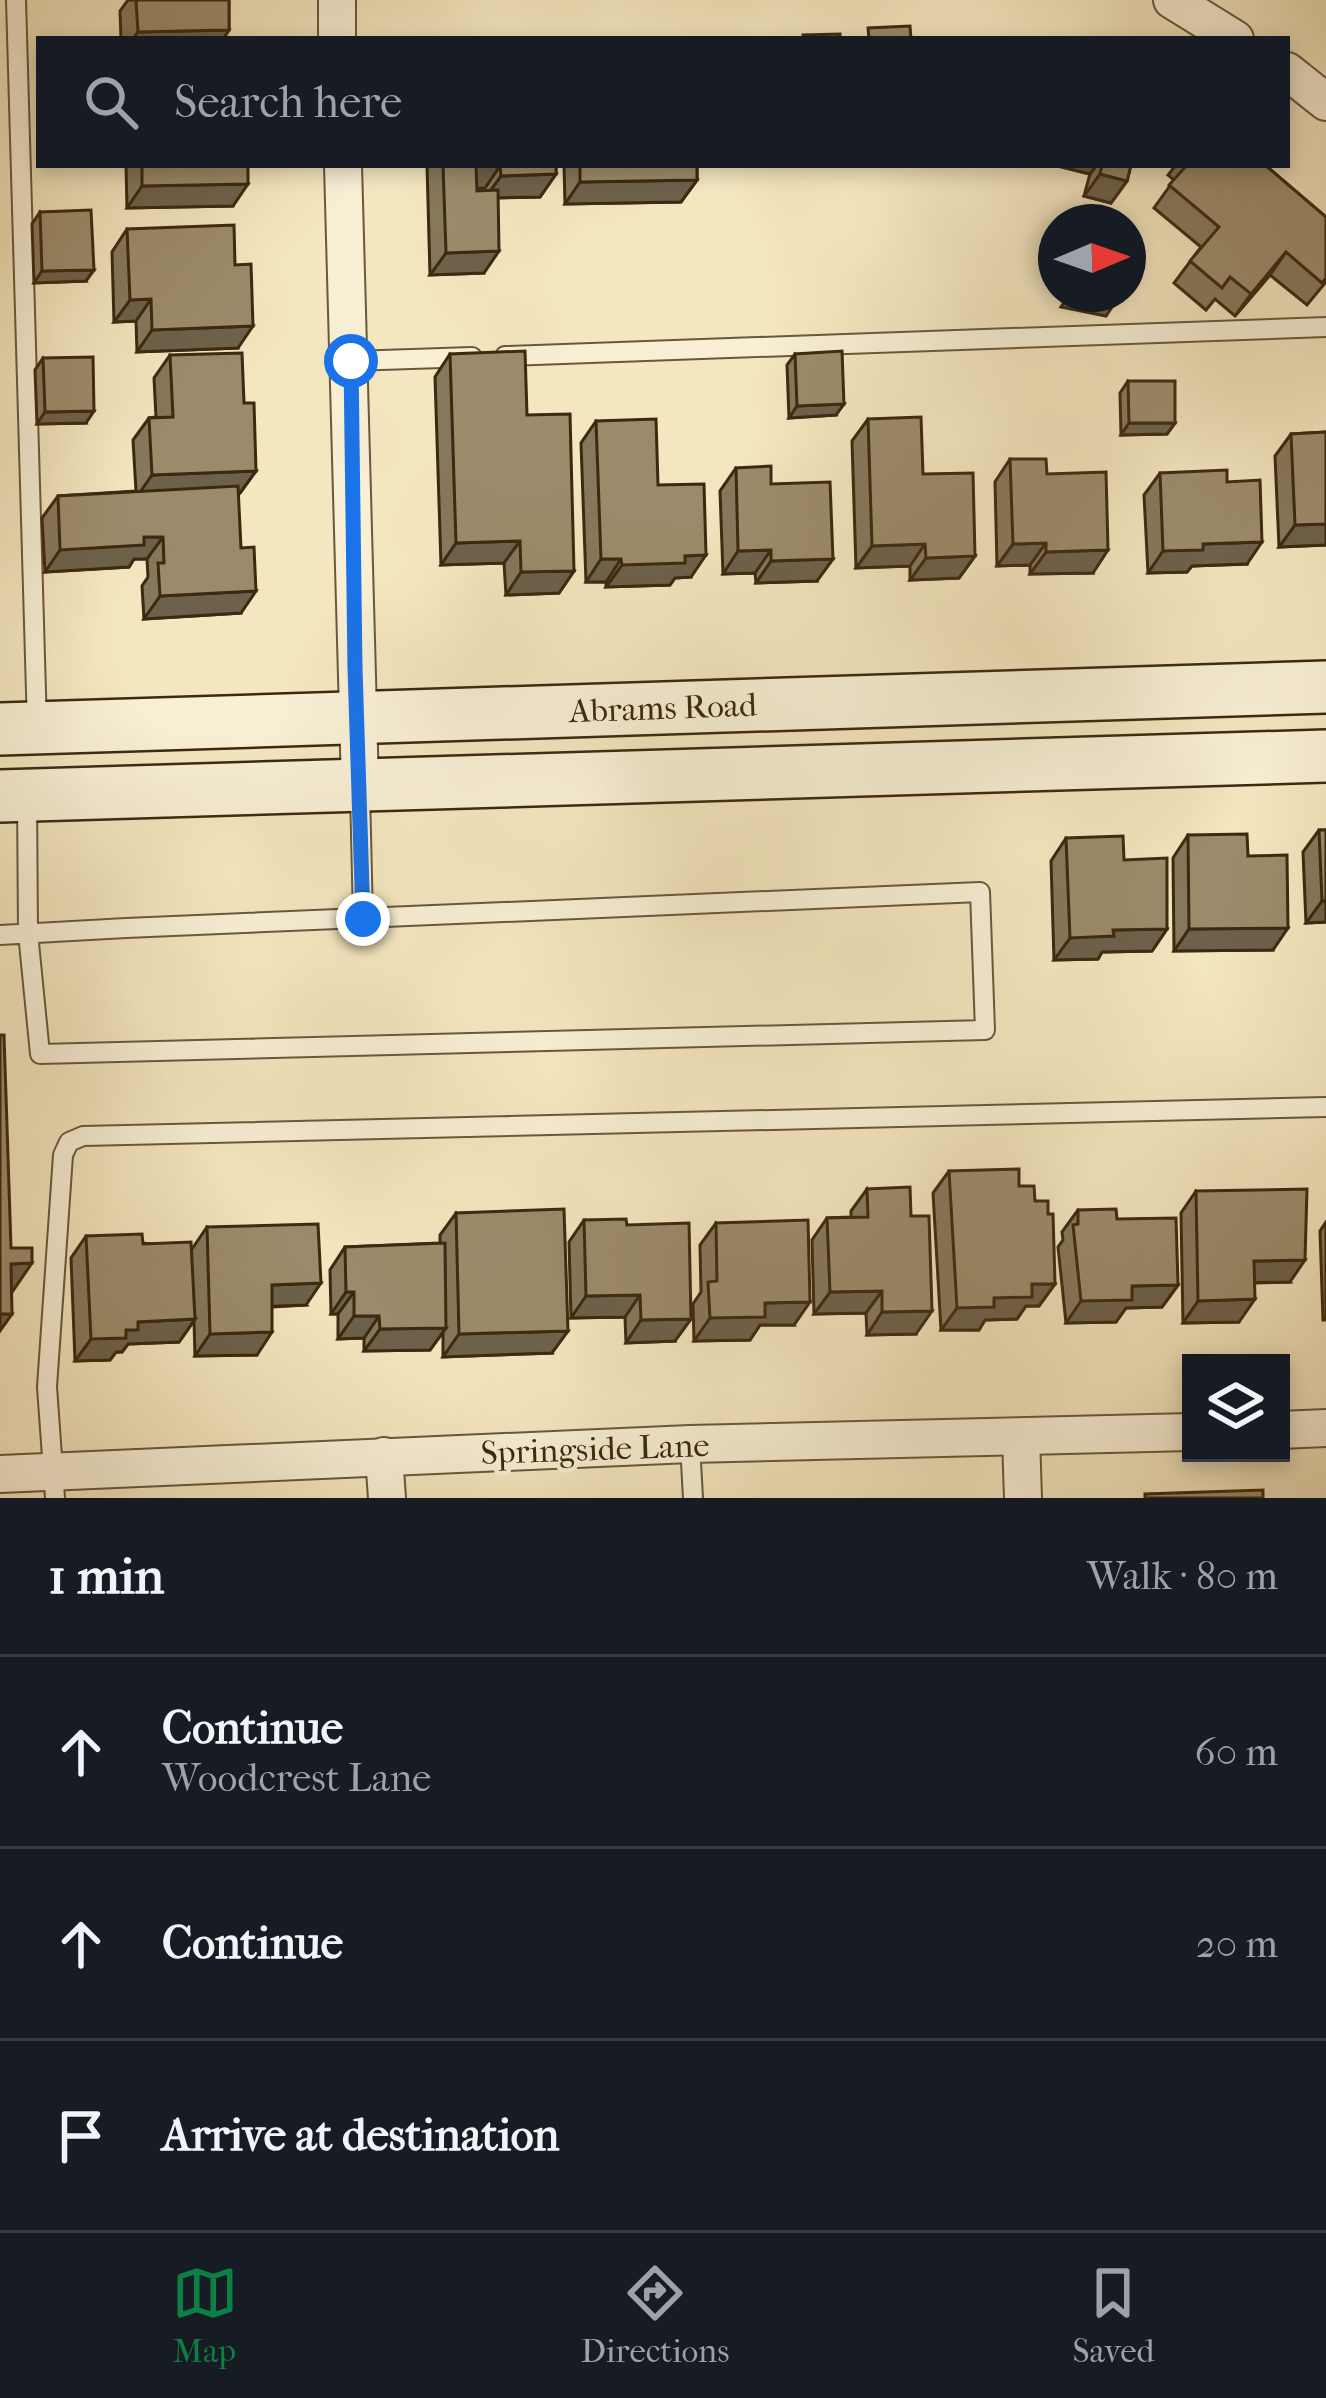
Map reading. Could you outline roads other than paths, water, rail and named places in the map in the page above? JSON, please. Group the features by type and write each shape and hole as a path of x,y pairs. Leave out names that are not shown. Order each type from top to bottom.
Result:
{"main road":[{"name":"Abrams Road","path":"19,729 1326,687"},
{"path":"13,796 1326,756"}],"street":[{"path":"336,0 338,36"},
{"path":"1172,0 1230,36"},
{"path":"1290,73 1326,102"},
{"path":"343,168 360,786"},
{"path":"1290,1430 1326,1428"},
{"name":"Springside Lane","path":"0,1474 54,1485 385,1456 1182,1432"},
{"path":"1022,1437 1023,1498"},
{"path":"385,1456 387,1498"}],"lane":[{"path":"16,0 19,729"},
{"path":"351,361 1326,327"},
{"path":"360,786 363,919"},
{"path":"0,934 28,933 363,919 980,892 985,1030 40,1054 28,933 13,796"},
{"path":"54,1485 47,1387 63,1155 69,1142 83,1136 1326,1107"},
{"path":"690,1444 693,1498"}]}
